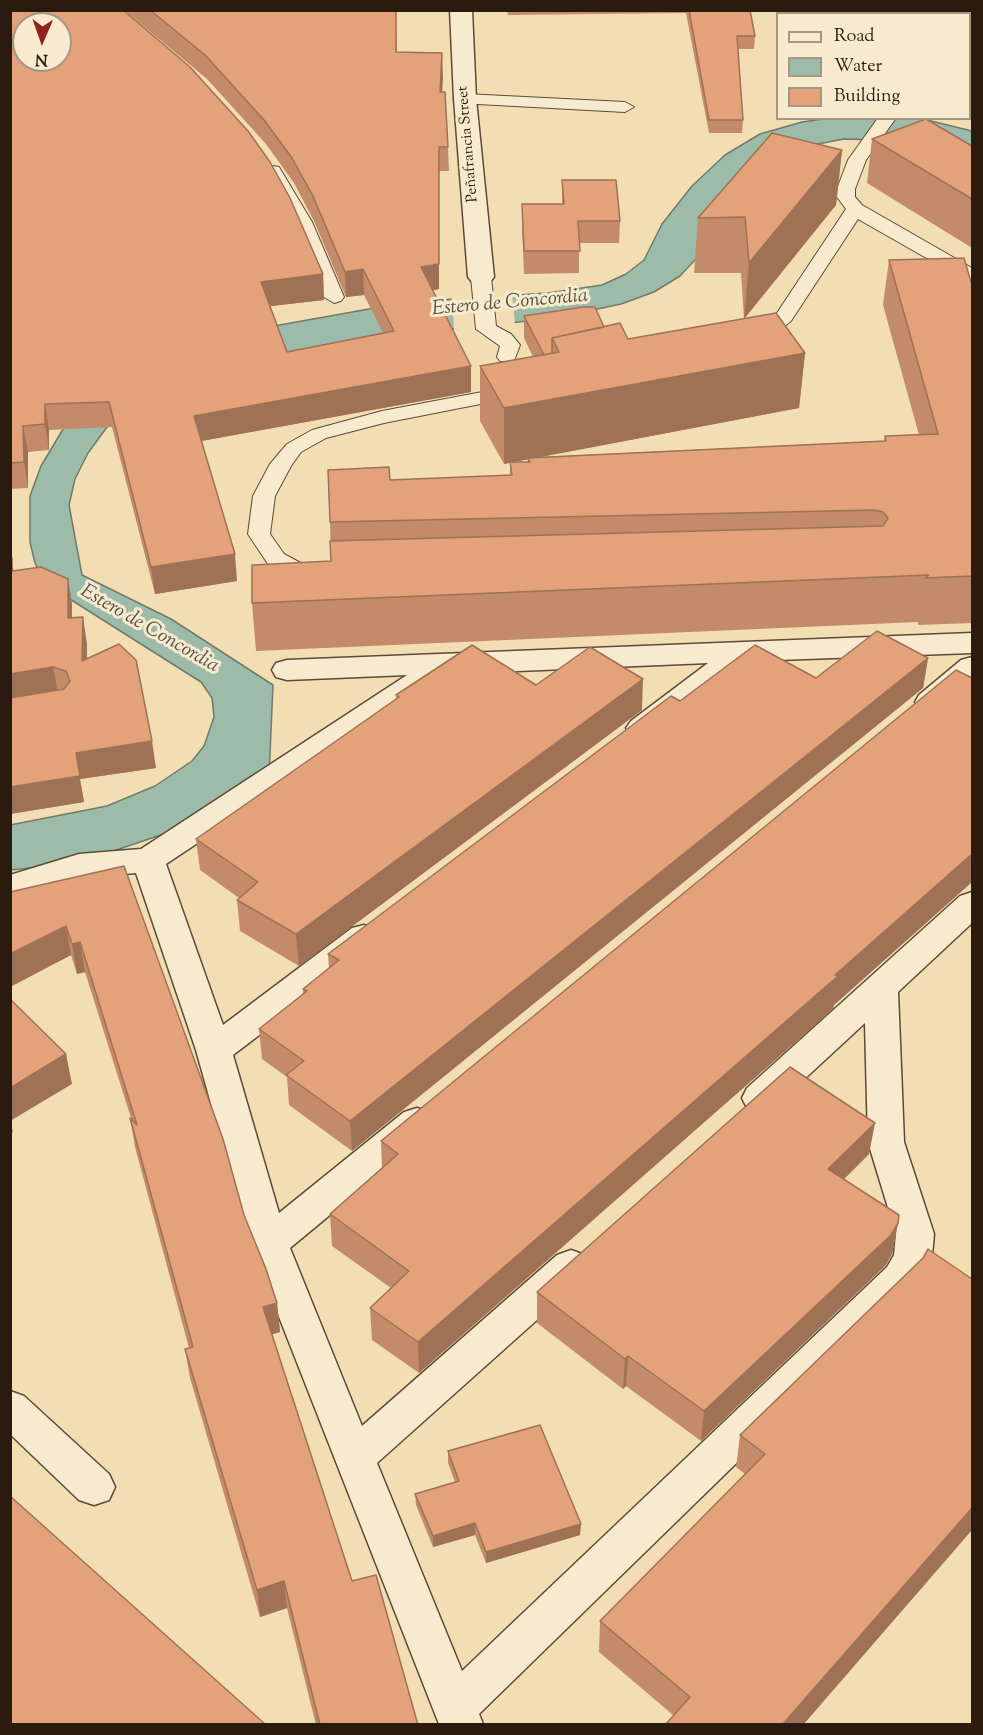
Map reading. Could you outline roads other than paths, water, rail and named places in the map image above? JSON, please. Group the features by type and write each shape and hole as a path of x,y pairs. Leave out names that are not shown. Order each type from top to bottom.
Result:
{"street":[{"name":"Peñafrancia Street","path":"461,10 465,99 481,281"},
{"path":"287,670 443,666 744,651 972,643"},
{"path":"621,743 744,651"},
{"path":"10,886 79,866 148,860 443,666"},
{"path":"908,720 972,667"},
{"path":"148,860 214,1050 269,1242 458,1716 901,1278 913,1256 915,1234 886,1142 881,990"},
{"path":"738,1117 881,990 972,904"},
{"path":"214,1050 384,921"},
{"path":"269,1242 445,1099"},
{"path":"354,1458 596,1244"},
{"path":"10,1408 94,1487"}],"lane":[{"path":"465,99 625,107"},
{"path":"886,120 857,160 846,189 846,197 855,209 972,276"},
{"path":"264,159 283,184 303,222 334,297"},
{"path":"730,345 764,333 784,317 855,209"},
{"path":"334,578 303,574 276,559 260,534 264,496 281,464 294,448 319,434 382,417 529,389 507,357 510,345 506,339 487,330 481,281"}],"water":[{"name":"Estero de Concordia","path":"927,120 972,131 972,156 919,141 844,139 818,144 794,153 680,276 654,292 621,304 556,318 416,333 110,423 88,453 75,479 69,505 82,575 171,619 273,685 269,777 199,822 78,863 11,870 10,825 107,806 155,786 192,761 204,746 214,717 212,698 201,682 46,584 35,563 30,542 30,496 41,466 84,394 224,335 408,302 548,293 602,285 626,274 644,260 662,224 692,186 725,155 760,134 802,122"}]}
